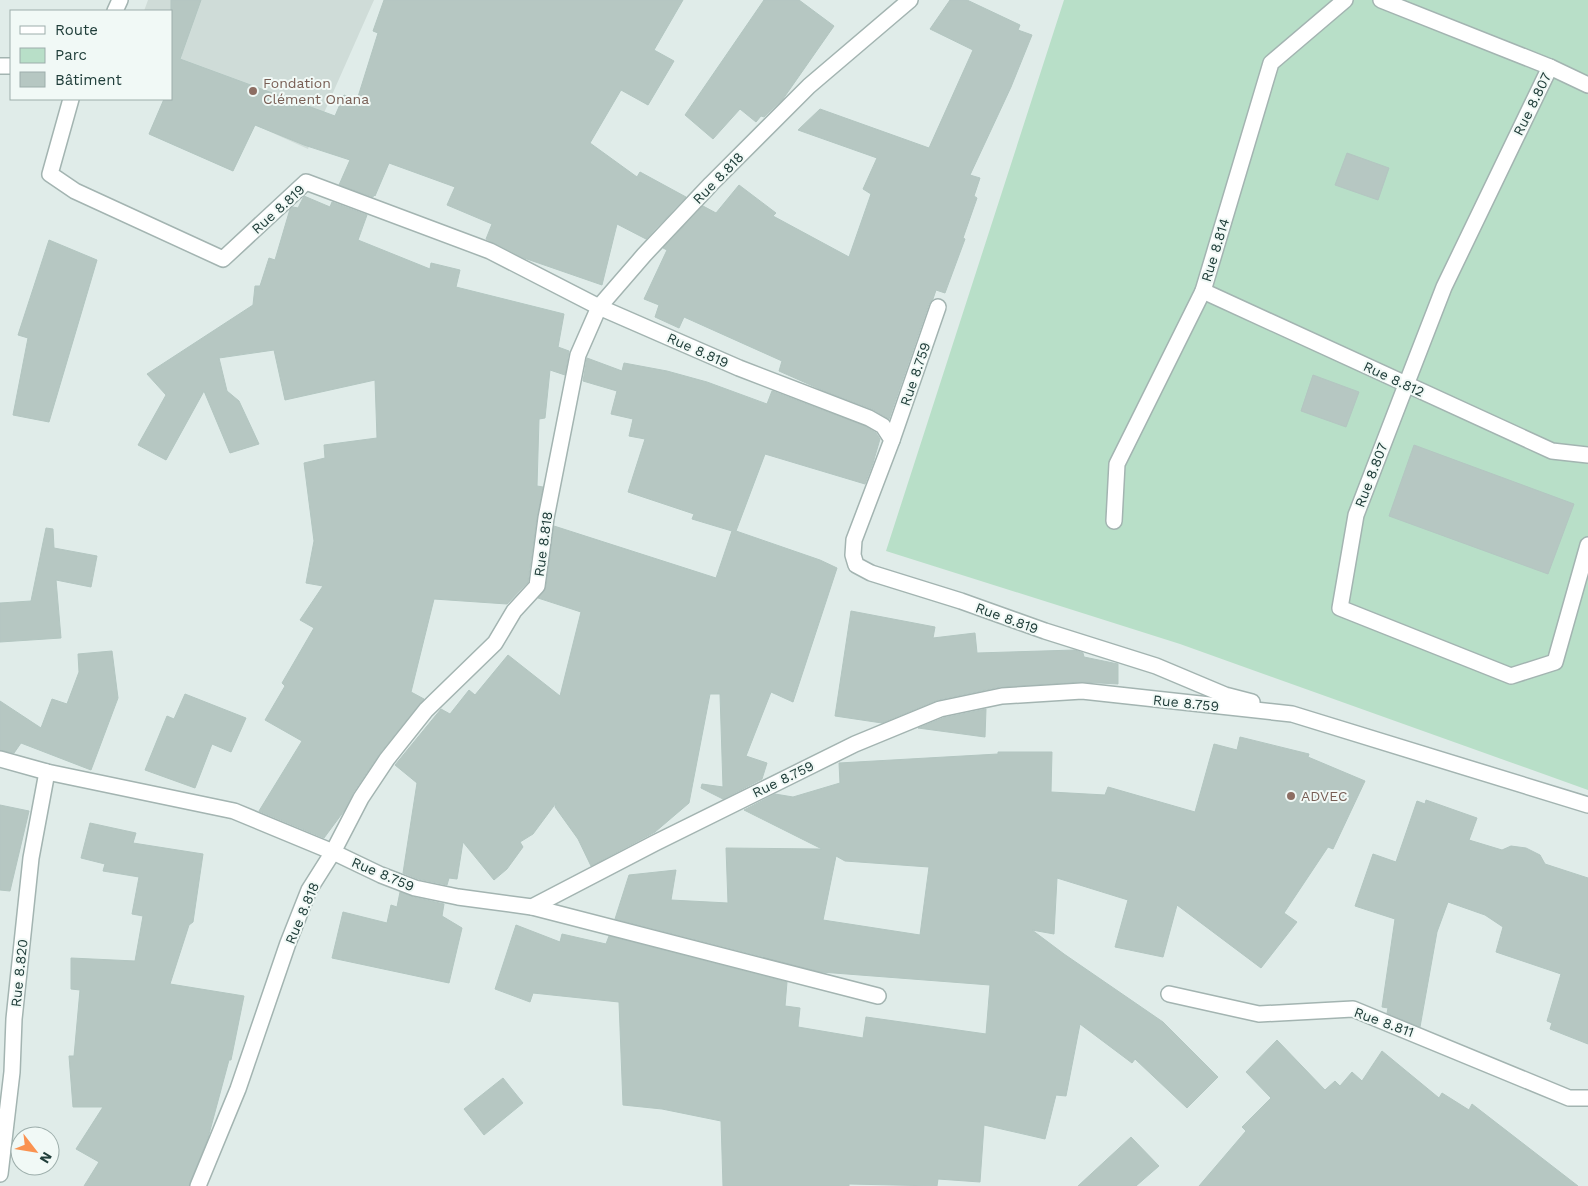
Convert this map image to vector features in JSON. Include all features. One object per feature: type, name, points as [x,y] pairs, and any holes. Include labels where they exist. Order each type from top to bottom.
[{"type":"street","name":"Rue 8.818","points":[[198,1186],[238,1089],[288,943],[309,890],[334,852],[361,798],[387,759],[426,710],[495,643],[514,611],[538,586],[548,509],[578,355],[600,307],[644,255],[711,184],[809,86],[910,0]]},
{"type":"street","name":"Rue 8.814","points":[[1114,521],[1117,464],[1202,291],[1271,63],[1345,0]]},
{"type":"street","points":[[1380,0],[1550,67]]},
{"type":"street","name":"Rue 8.807","points":[[1588,85],[1550,67],[1444,287],[1356,515],[1340,608],[1512,676],[1555,662],[1588,545]]},
{"type":"street","name":"Rue 8.819","points":[[71,100],[50,174],[76,191],[223,259],[306,182],[490,251],[600,307],[739,368],[869,418],[883,426],[892,440],[854,540],[853,555],[856,564],[871,573],[1156,666],[1225,695],[1292,714]]},
{"type":"street","name":"Rue 8.812","points":[[1202,291],[1552,451],[1588,454]]},
{"type":"street","name":"Rue 8.759","points":[[892,440],[938,307]]},
{"type":"street","name":"Rue 8.759","points":[[0,759],[47,772],[234,811],[415,888],[458,897],[532,907],[855,744],[940,709],[1002,696],[1082,691],[1292,714],[1588,805]]},
{"type":"street","name":"Rue 8.820","points":[[0,1174],[12,1072],[14,1019],[31,858],[47,772]]},
{"type":"street","points":[[532,907],[878,996]]},
{"type":"street","name":"Rue 8.811","points":[[1169,994],[1258,1014],[1353,1009],[1569,1098],[1588,1098]]},
{"type":"shaded area","name":"Fondation Clément Onana","points":[[148,0],[374,0],[308,149],[255,125],[233,171],[149,134],[164,100],[172,100],[172,10],[144,10]]},
{"type":"green space","points":[[1064,0],[1588,0],[1588,790],[1180,644],[886,551]]},
{"type":"building","points":[[171,0],[201,0],[180,59],[335,116],[344,95],[357,100],[378,33],[373,31],[384,0],[683,0],[654,50],[674,61],[648,105],[621,90],[590,143],[637,177],[640,172],[686,197],[646,239],[617,224],[602,285],[524,258],[486,239],[492,224],[447,205],[455,187],[389,163],[373,197],[339,185],[350,160],[304,145],[255,125],[233,171],[149,134],[164,100],[172,100]]},
{"type":"building","points":[[764,0],[799,0],[834,26],[783,99],[764,117],[761,116],[756,122],[740,109],[713,139],[685,115]]},
{"type":"building","points":[[950,0],[967,0],[1020,25],[1018,30],[1032,35],[1011,87],[970,175],[980,178],[974,196],[977,198],[963,238],[965,239],[945,293],[936,290],[929,304],[889,419],[872,409],[779,371],[782,361],[684,317],[679,328],[655,317],[659,305],[644,299],[667,250],[663,248],[703,206],[716,213],[739,185],[776,213],[773,216],[849,257],[871,194],[863,189],[877,158],[798,130],[820,109],[929,148],[973,50],[930,29]]},
{"type":"building","points":[[1347,153],[1389,168],[1378,200],[1335,185]]},
{"type":"building","points":[[304,196],[330,207],[332,202],[367,215],[358,240],[430,269],[431,263],[460,270],[456,287],[564,314],[558,347],[569,351],[565,375],[550,370],[545,418],[539,419],[537,486],[543,487],[528,582],[507,604],[434,599],[411,692],[424,699],[380,753],[353,793],[344,811],[324,838],[259,811],[302,741],[265,720],[285,686],[282,683],[314,628],[300,620],[323,586],[306,583],[314,541],[304,463],[325,458],[324,445],[377,438],[375,380],[285,400],[274,350],[219,358],[227,391],[239,401],[259,444],[230,453],[204,391],[166,460],[138,445],[166,395],[147,374],[253,305],[255,286],[260,286],[269,258],[275,260],[290,209],[293,207],[298,208]]},
{"type":"building","points":[[49,240],[97,260],[49,422],[13,415],[28,338],[18,335]]},
{"type":"building","points":[[587,358],[622,371],[624,363],[667,371],[707,382],[767,404],[772,391],[775,392],[865,426],[876,433],[880,439],[873,463],[865,484],[765,454],[736,531],[820,560],[837,568],[793,702],[771,692],[746,756],[767,763],[762,779],[723,799],[701,788],[702,784],[723,787],[720,694],[710,694],[689,803],[655,832],[591,866],[578,839],[555,807],[556,803],[533,834],[520,842],[523,847],[507,869],[494,880],[463,842],[457,879],[449,878],[447,885],[418,879],[403,873],[417,783],[395,765],[441,709],[450,714],[469,690],[475,695],[508,655],[560,696],[581,612],[538,598],[546,587],[554,526],[716,578],[732,531],[692,519],[694,514],[628,492],[645,439],[629,436],[633,419],[611,414],[617,391],[583,381]]},
{"type":"building","points":[[1313,375],[1359,392],[1346,427],[1301,411]]},
{"type":"building","points":[[1414,445],[1574,504],[1548,574],[1389,516]]},
{"type":"building","points":[[46,528],[53,529],[54,548],[97,556],[91,587],[56,580],[61,638],[0,642],[0,603],[31,601]]},
{"type":"building","points":[[851,611],[935,627],[933,638],[975,633],[977,653],[1075,650],[1083,653],[1084,657],[1118,664],[1118,684],[1081,682],[1000,687],[938,700],[882,723],[835,716]]},
{"type":"building","points":[[112,651],[118,698],[91,770],[21,743],[14,753],[0,750],[0,701],[41,728],[52,699],[67,704],[79,672],[78,654]]},
{"type":"building","points":[[185,694],[246,718],[231,752],[212,744],[195,788],[145,770],[167,716],[174,719]]},
{"type":"building","points":[[986,709],[985,737],[918,728],[943,718]]},
{"type":"building","points":[[1240,737],[1309,754],[1308,757],[1365,781],[1333,849],[1328,847],[1284,913],[1297,922],[1261,968],[1177,905],[1163,957],[1115,947],[1128,900],[1057,878],[1054,934],[1032,930],[1163,1022],[1218,1077],[1187,1108],[1135,1059],[1132,1063],[1080,1024],[1066,1096],[1056,1095],[1045,1139],[984,1125],[980,1182],[938,1179],[937,1186],[849,1184],[849,1186],[723,1186],[721,1121],[662,1109],[623,1105],[619,1002],[533,993],[530,1002],[495,989],[516,925],[560,942],[562,934],[606,944],[609,936],[787,982],[785,1006],[800,1008],[798,1027],[863,1038],[866,1017],[986,1034],[990,985],[821,972],[615,919],[629,875],[676,870],[671,900],[728,903],[726,848],[822,849],[744,810],[775,794],[793,797],[840,783],[839,763],[998,754],[998,752],[1052,752],[1051,792],[1105,795],[1108,787],[1195,812],[1214,744],[1237,750]],"holes":[[[836,856],[845,861],[929,867],[920,935],[823,920]]]},
{"type":"building","points":[[1426,800],[1477,818],[1469,840],[1502,850],[1511,846],[1526,848],[1540,855],[1545,864],[1588,878],[1588,1044],[1550,1029],[1552,1023],[1547,1021],[1561,974],[1496,952],[1503,927],[1485,915],[1448,902],[1437,932],[1420,1027],[1387,1013],[1388,1008],[1382,1007],[1395,919],[1355,906],[1373,854],[1396,862],[1417,801],[1425,804]]},
{"type":"building","points":[[0,805],[29,811],[10,891],[0,890]]},
{"type":"building","points":[[90,823],[136,833],[133,843],[203,854],[193,922],[189,925],[170,984],[244,996],[231,1060],[229,1060],[208,1138],[189,1186],[84,1186],[99,1162],[76,1149],[103,1107],[73,1107],[69,1056],[74,1056],[80,990],[71,989],[71,958],[135,961],[143,916],[132,914],[139,877],[103,871],[105,864],[81,858]]},
{"type":"building","points":[[400,892],[444,904],[442,916],[462,928],[449,983],[332,958],[343,912],[387,923],[391,905],[397,907]]},
{"type":"building","points":[[1277,1040],[1325,1090],[1335,1081],[1340,1086],[1352,1072],[1362,1081],[1382,1051],[1439,1098],[1442,1093],[1469,1110],[1472,1104],[1578,1186],[1199,1186],[1246,1131],[1242,1127],[1271,1098],[1246,1072]]},
{"type":"building","points":[[503,1078],[523,1103],[484,1135],[464,1109]]},
{"type":"building","points":[[1131,1137],[1159,1166],[1136,1186],[1078,1186]]},
{"type":"place","name":"Fondation Clément Onana","points":[[253,91]]},
{"type":"place","name":"ADVEC","points":[[1291,796]]}]
